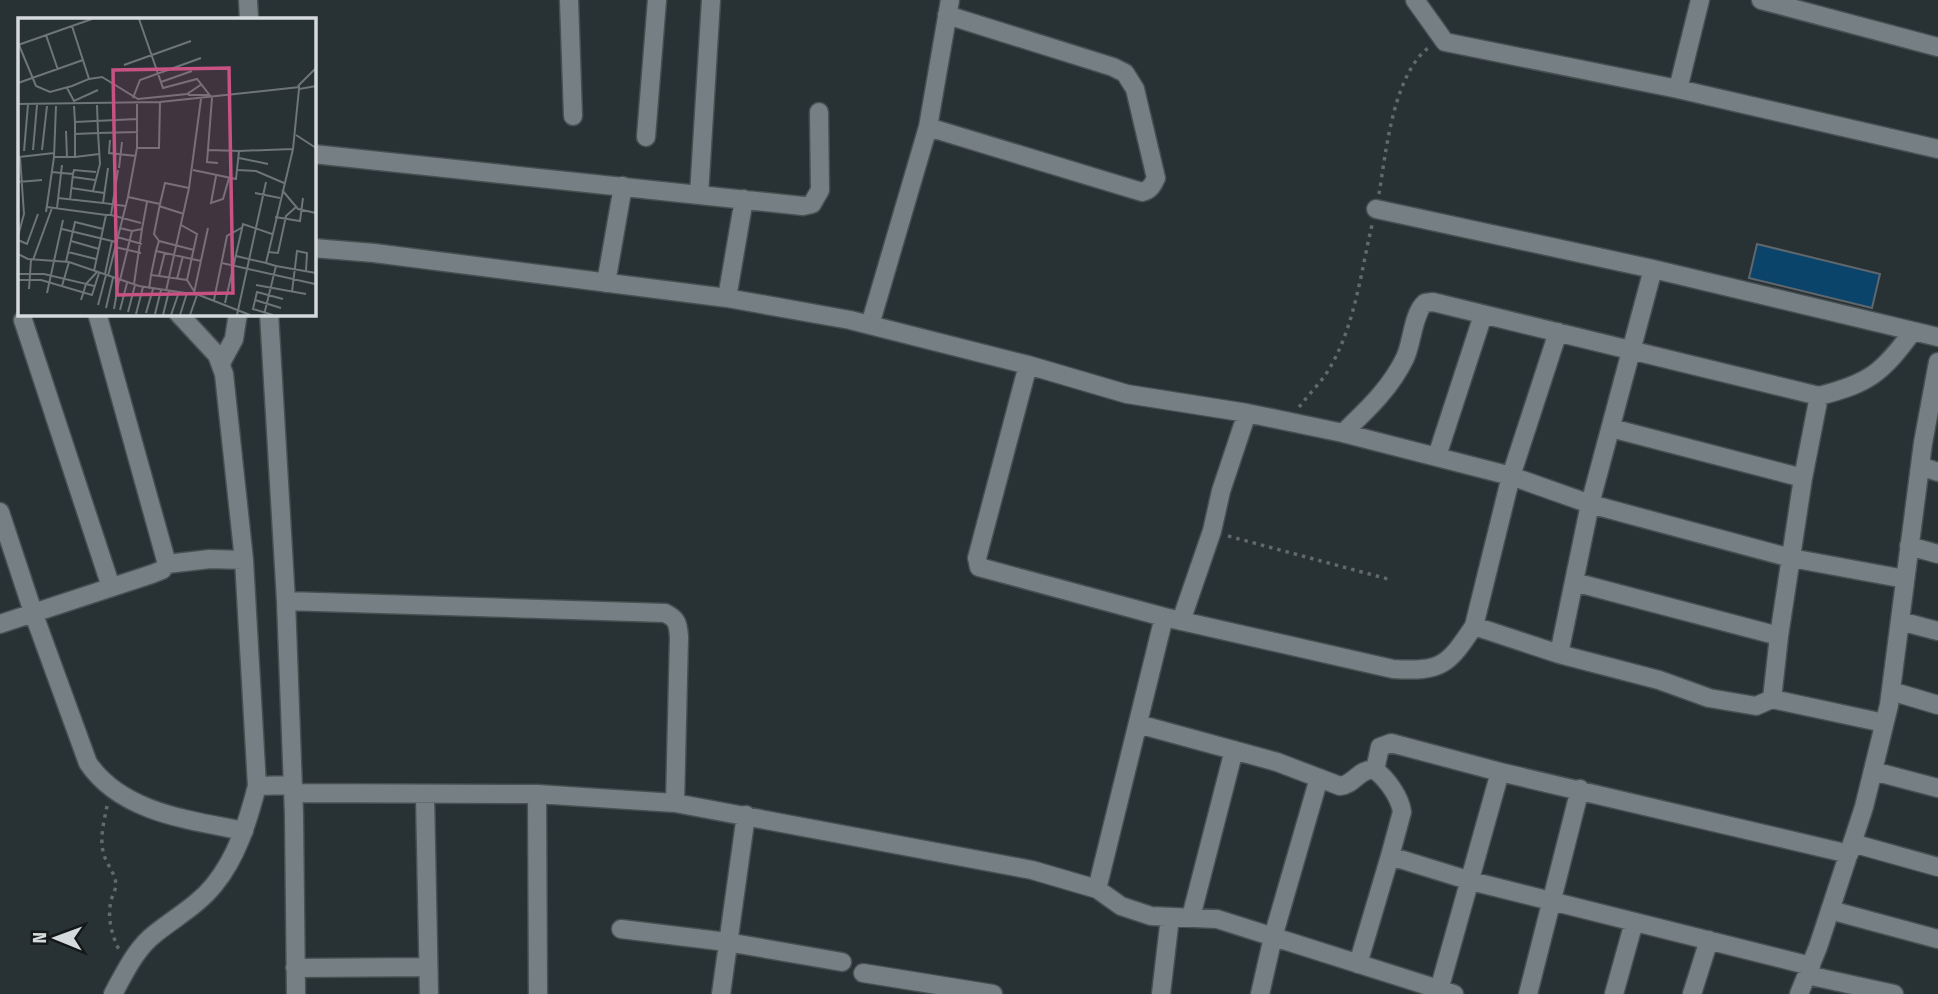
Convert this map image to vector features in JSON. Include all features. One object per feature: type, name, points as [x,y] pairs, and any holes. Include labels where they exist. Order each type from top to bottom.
[{"type":"street","points":[[248,0],[249,18]]},
{"type":"street","points":[[569,0],[573,116]]},
{"type":"street","points":[[646,137],[657,0]]},
{"type":"street","points":[[699,195],[711,0]]},
{"type":"street","points":[[1416,0],[1445,41],[1678,89],[1938,149]]},
{"type":"street","points":[[1678,89],[1700,0]]},
{"type":"street","points":[[1761,0],[1938,47]]},
{"type":"street","points":[[870,325],[928,127],[948,8],[1125,73],[1135,89],[1156,178],[1147,191],[1142,191],[928,127]]},
{"type":"street","points":[[315,154],[803,206],[812,204],[820,190],[819,112]]},
{"type":"street","points":[[606,283],[623,186]]},
{"type":"street","points":[[727,298],[744,199]]},
{"type":"street","points":[[1376,209],[1653,269],[1938,337]]},
{"type":"street","points":[[315,248],[374,253],[727,298],[843,318],[1028,365],[1127,394],[1247,413],[1437,456],[1511,476],[1590,504],[1791,558],[1905,579]]},
{"type":"street","points":[[1559,654],[1590,504],[1653,269]]},
{"type":"street","points":[[1343,433],[1376,402],[1395,377],[1406,356],[1421,306],[1433,302],[1819,396],[1861,383],[1879,372],[1891,361],[1913,331]]},
{"type":"street","points":[[98,315],[167,564]]},
{"type":"street","points":[[113,994],[130,962],[155,934],[181,916],[214,885],[244,831],[257,786],[244,560],[222,363],[180,315]]},
{"type":"street","points":[[222,363],[234,339],[238,315]]},
{"type":"street","points":[[269,315],[286,601],[293,789],[296,994]]},
{"type":"street","points":[[1437,456],[1483,315]]},
{"type":"street","points":[[23,320],[111,587]]},
{"type":"street","points":[[1028,365],[978,558],[979,567],[1172,619],[1393,669],[1420,671],[1440,666],[1456,653],[1474,625],[1511,476],[1558,332]]},
{"type":"street","points":[[1799,994],[1851,849],[1884,723],[1891,691],[1920,466],[1935,397],[1938,362]]},
{"type":"street","points":[[1772,699],[1803,478],[1819,396]]},
{"type":"street","points":[[1097,889],[1138,724],[1172,619],[1212,531],[1221,491],[1247,413]]},
{"type":"street","points":[[1611,428],[1803,478]]},
{"type":"street","points":[[1920,466],[1938,472]]},
{"type":"street","points":[[0,512],[88,764],[96,776],[110,788],[152,810],[176,818],[244,831]]},
{"type":"street","points":[[1909,546],[1938,554]]},
{"type":"street","points":[[0,624],[152,574],[162,570],[167,564],[210,559],[244,560]]},
{"type":"street","points":[[1574,582],[1779,636]]},
{"type":"street","points":[[286,601],[665,613],[675,618],[679,637],[675,803]]},
{"type":"street","points":[[1900,621],[1938,631]]},
{"type":"street","points":[[1474,625],[1559,654],[1659,680],[1709,698],[1756,706],[1772,699],[1884,723]]},
{"type":"street","points":[[1891,691],[1938,705]]},
{"type":"street","points":[[1138,724],[1277,762],[1343,786],[1366,770],[1375,770],[1385,779],[1401,805],[1402,812],[1358,964]]},
{"type":"street","points":[[1375,770],[1380,747],[1391,743],[1500,772],[1938,867]]},
{"type":"street","points":[[1191,918],[1234,751]]},
{"type":"street","points":[[1873,771],[1938,788]]},
{"type":"street","points":[[257,786],[425,795],[537,794],[675,803],[746,815],[1032,870],[1097,889],[1121,906],[1151,916],[1217,919],[1446,992],[1471,881],[1500,772]]},
{"type":"street","points":[[1260,994],[1273,937],[1319,778]]},
{"type":"street","points":[[1528,994],[1580,789]]},
{"type":"street","points":[[537,794],[538,994]]},
{"type":"street","points":[[425,795],[429,994]]},
{"type":"street","points":[[721,994],[746,815]]},
{"type":"street","points":[[1390,856],[1471,881],[1709,940],[1894,994]]},
{"type":"street","points":[[1830,910],[1938,939]]},
{"type":"street","points":[[1161,994],[1170,917]]},
{"type":"street","points":[[1614,994],[1634,922]]},
{"type":"street","points":[[621,929],[727,942],[842,962]]},
{"type":"street","points":[[1692,994],[1709,940]]},
{"type":"street","points":[[295,968],[428,967]]},
{"type":"street","points":[[863,973],[993,994]]},
{"type":"path","points":[[1287,422],[1324,376],[1340,347],[1350,320],[1376,209],[1391,123],[1404,85],[1413,65],[1424,51],[1433,44],[1445,41]]},
{"type":"path","points":[[1212,531],[1388,579]]},
{"type":"path","points":[[110,788],[102,833],[104,857],[116,886],[111,901],[110,924],[119,950],[130,962]]},
{"type":"building","points":[[1757,244],[1880,274],[1872,308],[1749,278]]}]
